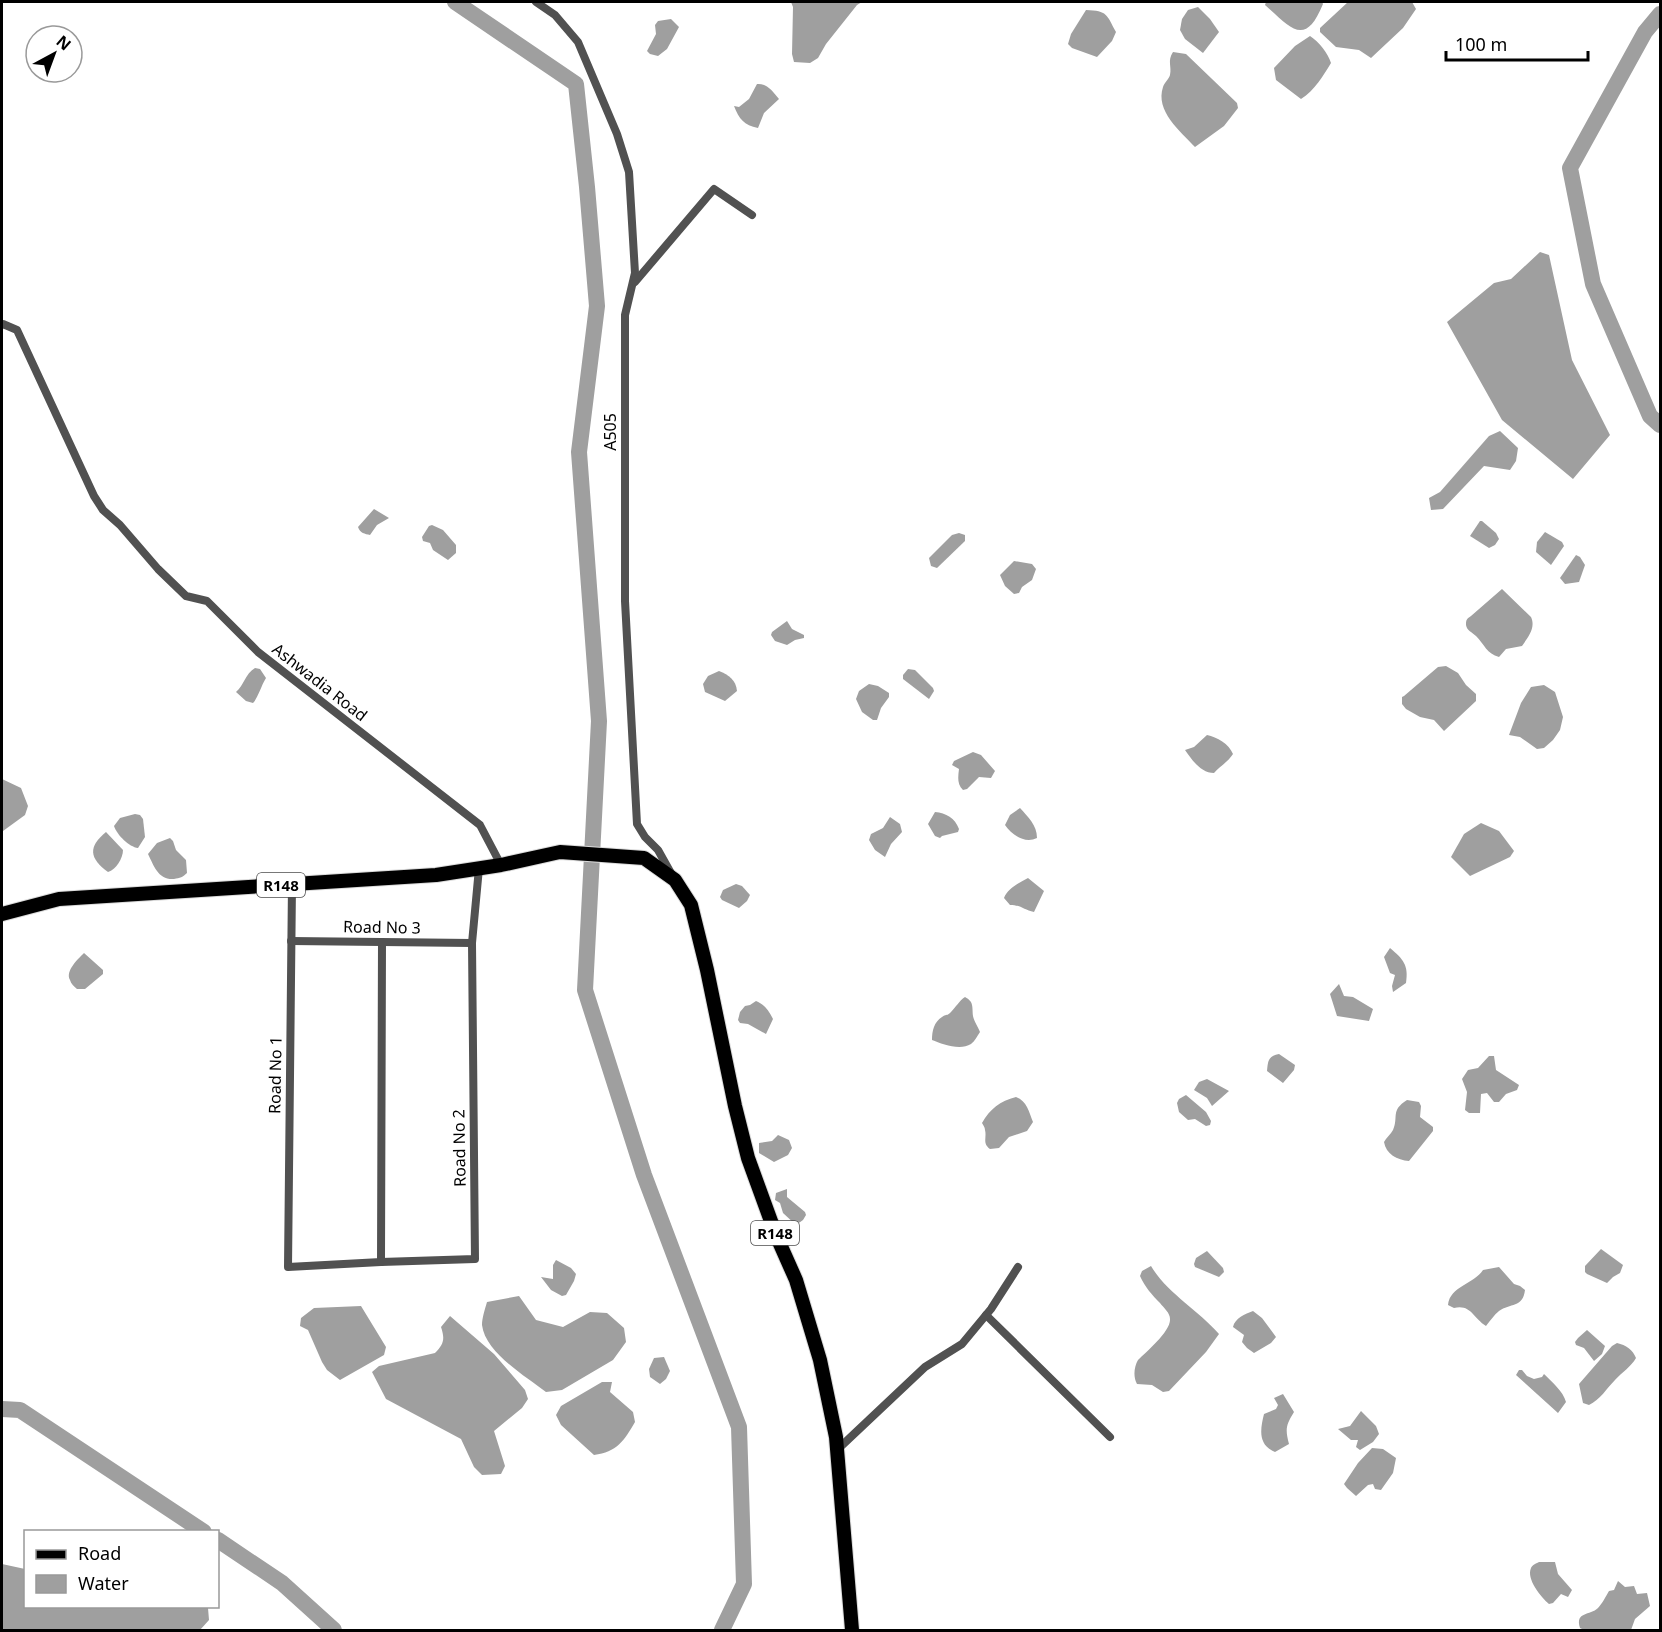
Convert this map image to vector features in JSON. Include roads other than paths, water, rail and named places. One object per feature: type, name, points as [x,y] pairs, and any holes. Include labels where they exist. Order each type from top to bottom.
[{"type":"main road","name":"R148","points":[[2,914],[59,899],[436,875],[501,865],[560,852],[644,858],[675,880],[691,905],[748,1158],[770,1219],[796,1280],[820,1360],[836,1437],[852,1630]]},
{"type":"street","name":"A505","points":[[536,2],[555,15],[578,42],[618,134],[629,172],[636,273],[625,315],[626,600],[637,824],[645,837],[658,850],[675,880]]},
{"type":"street","points":[[633,285],[714,189],[752,215]]},
{"type":"street","name":"Ashwadia Road","points":[[2,325],[17,330],[94,496],[103,510],[120,525],[158,569],[186,596],[207,601],[258,652],[480,825],[501,865]]},
{"type":"street","points":[[472,943],[479,868]]},
{"type":"street","name":"Road No 1","points":[[292,884],[288,1267],[381,1262]]},
{"type":"street","name":"Road No 3","points":[[291,941],[472,943]]},
{"type":"street","points":[[381,1262],[382,942]]},
{"type":"street","name":"Road No 2","points":[[381,1262],[474,1259],[472,943]]},
{"type":"street","points":[[837,1450],[925,1367],[962,1344],[986,1315],[1017,1267]]},
{"type":"street","points":[[986,1315],[1110,1437]]},
{"type":"water","points":[[791,2],[862,2],[857,5],[826,44],[818,58],[810,63],[794,62]]},
{"type":"water","points":[[1266,2],[1322,2],[1323,4],[1310,26],[1304,30],[1297,30],[1265,5]]},
{"type":"water","points":[[1348,2],[1412,2],[1416,9],[1403,28],[1371,58],[1359,50],[1336,47],[1320,32],[1320,28]]},
{"type":"water","points":[[1198,7],[1219,32],[1203,53],[1185,39],[1180,30],[1182,19],[1188,10]]},
{"type":"water","points":[[1086,10],[1099,11],[1106,15],[1116,32],[1112,41],[1097,57],[1072,48],[1068,44],[1071,34]]},
{"type":"water","points":[[671,19],[679,27],[667,49],[658,56],[650,54],[647,51],[656,34],[655,25],[658,21]]},
{"type":"water","points":[[1310,36],[1323,48],[1331,63],[1315,87],[1301,99],[1276,80],[1274,68],[1295,46]]},
{"type":"water","points":[[1173,52],[1186,54],[1237,103],[1238,108],[1224,126],[1195,147],[1170,120],[1161,96],[1170,75],[1170,58]]},
{"type":"water","points":[[757,84],[767,86],[779,99],[764,113],[758,128],[743,121],[734,106],[739,107],[749,99]]},
{"type":"water","points":[[1540,252],[1549,255],[1572,360],[1610,435],[1573,479],[1502,420],[1447,322],[1494,283],[1511,279]]},
{"type":"water","points":[[1500,431],[1518,448],[1516,461],[1510,470],[1484,466],[1443,509],[1431,510],[1429,498],[1440,492],[1489,436]]},
{"type":"water","points":[[374,509],[389,518],[377,525],[370,535],[365,534],[358,527]]},
{"type":"water","points":[[1480,521],[1496,533],[1499,539],[1489,548],[1470,536]]},
{"type":"water","points":[[432,525],[443,530],[456,545],[456,553],[448,560],[433,550],[430,543],[423,541],[422,537]]},
{"type":"water","points":[[1545,532],[1562,542],[1564,546],[1551,565],[1536,552],[1537,542]]},
{"type":"water","points":[[959,533],[965,535],[965,541],[937,568],[931,566],[929,558],[952,535]]},
{"type":"water","points":[[1576,555],[1585,565],[1579,582],[1565,584],[1560,578]]},
{"type":"water","points":[[1014,561],[1032,564],[1036,569],[1032,580],[1022,587],[1019,593],[1014,594],[1005,586],[1000,575]]},
{"type":"water","points":[[1502,589],[1531,617],[1533,625],[1522,646],[1506,649],[1499,657],[1489,651],[1467,629],[1466,623]]},
{"type":"water","points":[[787,621],[792,629],[804,635],[804,638],[787,645],[775,641],[771,635],[772,632]]},
{"type":"water","points":[[1446,666],[1458,673],[1476,694],[1476,701],[1444,731],[1434,720],[1420,717],[1406,709],[1402,704],[1402,697],[1438,667]]},
{"type":"water","points":[[255,668],[260,669],[266,678],[253,703],[246,701],[236,692]]},
{"type":"water","points":[[908,669],[915,670],[933,688],[934,691],[929,699],[903,679]]},
{"type":"water","points":[[719,671],[731,678],[737,691],[725,701],[705,692],[703,684],[708,676]]},
{"type":"water","points":[[869,684],[878,686],[889,693],[877,720],[873,720],[862,712],[856,699],[859,691]]},
{"type":"water","points":[[1544,685],[1555,692],[1563,717],[1560,730],[1553,740],[1544,748],[1537,749],[1520,737],[1509,735],[1521,703],[1531,687]]},
{"type":"water","points":[[1207,735],[1215,737],[1229,747],[1233,754],[1214,773],[1201,768],[1185,750],[1194,747]]},
{"type":"water","points":[[973,752],[981,755],[995,771],[991,778],[979,777],[963,790],[958,778],[959,769],[952,765],[954,761]]},
{"type":"water","points":[[2,779],[21,788],[28,806],[25,815],[2,834]]},
{"type":"water","points":[[1020,808],[1034,825],[1037,838],[1023,839],[1011,832],[1005,825],[1010,815]]},
{"type":"water","points":[[935,812],[953,819],[959,829],[958,832],[940,838],[935,836],[928,824]]},
{"type":"water","points":[[140,815],[143,819],[145,837],[138,848],[124,840],[114,826],[120,818]]},
{"type":"water","points":[[890,817],[900,824],[902,832],[891,844],[885,857],[875,850],[869,840],[871,834],[883,828]]},
{"type":"water","points":[[1481,823],[1499,831],[1514,851],[1510,857],[1470,876],[1451,857],[1464,834]]},
{"type":"water","points":[[106,832],[123,850],[122,857],[114,869],[108,872],[97,862],[93,852],[96,843]]},
{"type":"water","points":[[170,838],[176,850],[186,860],[187,873],[174,879],[160,875],[148,854],[157,843]]},
{"type":"water","points":[[1028,878],[1044,891],[1034,912],[1010,905],[1004,898],[1011,889]]},
{"type":"water","points":[[736,884],[742,886],[750,895],[739,908],[720,897],[723,890]]},
{"type":"water","points":[[1390,948],[1402,959],[1407,971],[1406,983],[1393,992],[1395,975],[1390,973],[1384,957]]},
{"type":"water","points":[[84,953],[103,970],[103,974],[85,989],[77,989],[70,981],[69,973]]},
{"type":"water","points":[[1339,984],[1344,996],[1353,997],[1373,1009],[1369,1021],[1337,1016],[1330,994]]},
{"type":"water","points":[[965,997],[971,1003],[980,1032],[975,1040],[962,1047],[932,1040],[937,1021]]},
{"type":"water","points":[[756,1001],[766,1008],[773,1019],[766,1034],[738,1020],[745,1006]]},
{"type":"water","points":[[1279,1054],[1295,1065],[1294,1070],[1283,1083],[1267,1071],[1269,1060]]},
{"type":"water","points":[[1489,1056],[1494,1056],[1496,1070],[1519,1085],[1517,1090],[1506,1094],[1499,1102],[1494,1102],[1487,1093],[1481,1094],[1480,1113],[1469,1113],[1465,1110],[1467,1092],[1462,1079],[1468,1070],[1478,1068]]},
{"type":"water","points":[[1207,1079],[1229,1091],[1212,1106],[1207,1098],[1194,1090],[1199,1082]]},
{"type":"water","points":[[1186,1095],[1206,1112],[1211,1121],[1210,1125],[1206,1126],[1195,1119],[1188,1120],[1179,1112],[1177,1103]]},
{"type":"water","points":[[1016,1097],[1025,1104],[1033,1122],[1027,1131],[1009,1137],[999,1148],[990,1149],[985,1142],[985,1129],[982,1123],[996,1106]]},
{"type":"water","points":[[1407,1100],[1419,1102],[1420,1117],[1433,1127],[1433,1131],[1409,1161],[1393,1156],[1387,1150],[1384,1142],[1395,1125],[1398,1107]]},
{"type":"water","points":[[778,1135],[789,1140],[792,1148],[788,1155],[774,1162],[759,1153],[759,1143],[772,1141]]},
{"type":"water","points":[[787,1189],[787,1197],[806,1215],[796,1225],[783,1213],[780,1203],[775,1200],[776,1193]]},
{"type":"water","points":[[1601,1249],[1623,1265],[1620,1273],[1607,1283],[1585,1272],[1585,1266]]},
{"type":"water","points":[[1207,1251],[1223,1268],[1224,1272],[1219,1277],[1195,1267],[1196,1258]]},
{"type":"water","points":[[556,1260],[571,1268],[576,1274],[566,1295],[562,1296],[551,1290],[541,1277],[553,1279],[553,1265]]},
{"type":"water","points":[[1151,1266],[1165,1285],[1219,1334],[1206,1352],[1169,1391],[1163,1392],[1152,1385],[1137,1384],[1135,1375],[1138,1360],[1167,1329],[1170,1319],[1140,1276],[1142,1271]]},
{"type":"water","points":[[1499,1267],[1514,1284],[1525,1290],[1522,1300],[1499,1311],[1486,1326],[1468,1310],[1448,1305],[1453,1293],[1483,1270]]},
{"type":"water","points":[[519,1296],[536,1320],[563,1327],[590,1312],[607,1313],[624,1328],[626,1342],[613,1360],[562,1390],[546,1392],[498,1354],[490,1345],[482,1325],[487,1302]]},
{"type":"water","points":[[361,1306],[386,1347],[384,1355],[340,1380],[327,1370],[308,1330],[300,1326],[301,1318],[314,1308]]},
{"type":"water","points":[[1253,1311],[1262,1318],[1276,1337],[1271,1343],[1254,1353],[1242,1342],[1244,1335],[1233,1327],[1238,1319]]},
{"type":"water","points":[[450,1316],[494,1354],[525,1390],[528,1399],[522,1408],[494,1431],[505,1466],[501,1474],[482,1475],[474,1467],[461,1439],[386,1399],[372,1372],[379,1366],[435,1353],[443,1341],[441,1327]]},
{"type":"water","points":[[1587,1330],[1605,1346],[1602,1354],[1594,1361],[1584,1348],[1576,1345],[1575,1342]]},
{"type":"water","points":[[1617,1343],[1629,1348],[1636,1358],[1597,1400],[1589,1405],[1583,1403],[1579,1384]]},
{"type":"water","points":[[664,1357],[670,1371],[660,1384],[650,1377],[649,1369],[654,1358]]},
{"type":"water","points":[[1519,1370],[1534,1379],[1544,1374],[1557,1387],[1566,1402],[1558,1413],[1516,1375]]},
{"type":"water","points":[[602,1382],[612,1382],[610,1392],[633,1412],[635,1422],[619,1444],[609,1451],[594,1455],[561,1425],[556,1415],[561,1406]]},
{"type":"water","points":[[1283,1394],[1294,1412],[1287,1427],[1289,1444],[1275,1452],[1269,1449],[1263,1441],[1262,1426],[1264,1414],[1276,1409],[1278,1405],[1274,1398]]},
{"type":"water","points":[[1361,1411],[1376,1426],[1379,1434],[1373,1442],[1360,1450],[1356,1447],[1358,1440],[1351,1440],[1338,1429],[1350,1426]]},
{"type":"water","points":[[1372,1448],[1383,1449],[1396,1458],[1393,1473],[1381,1490],[1375,1489],[1373,1484],[1368,1485],[1356,1496],[1344,1484],[1358,1463]]},
{"type":"water","points":[[1539,1562],[1555,1562],[1558,1574],[1572,1590],[1568,1597],[1561,1594],[1549,1604],[1542,1597],[1532,1582],[1530,1572],[1532,1566]]},
{"type":"water","points":[[2,1564],[24,1569],[24,1608],[208,1608],[209,1620],[200,1630],[2,1630]]},
{"type":"water","points":[[1618,1581],[1625,1587],[1634,1586],[1637,1594],[1647,1593],[1650,1606],[1635,1619],[1631,1630],[1584,1630],[1580,1628],[1581,1616],[1598,1608],[1609,1591],[1614,1590]]},
{"type":"waterway","points":[[455,2],[576,84],[597,306],[579,452],[599,721],[585,990],[644,1175],[739,1427],[744,1584],[722,1630]]},
{"type":"waterway","points":[[1660,14],[1645,32],[1570,168],[1593,284],[1650,416],[1660,425]]},
{"type":"waterway","points":[[2,1409],[20,1410],[201,1530]]},
{"type":"waterway","points":[[219,1541],[282,1583],[334,1630]]}]
